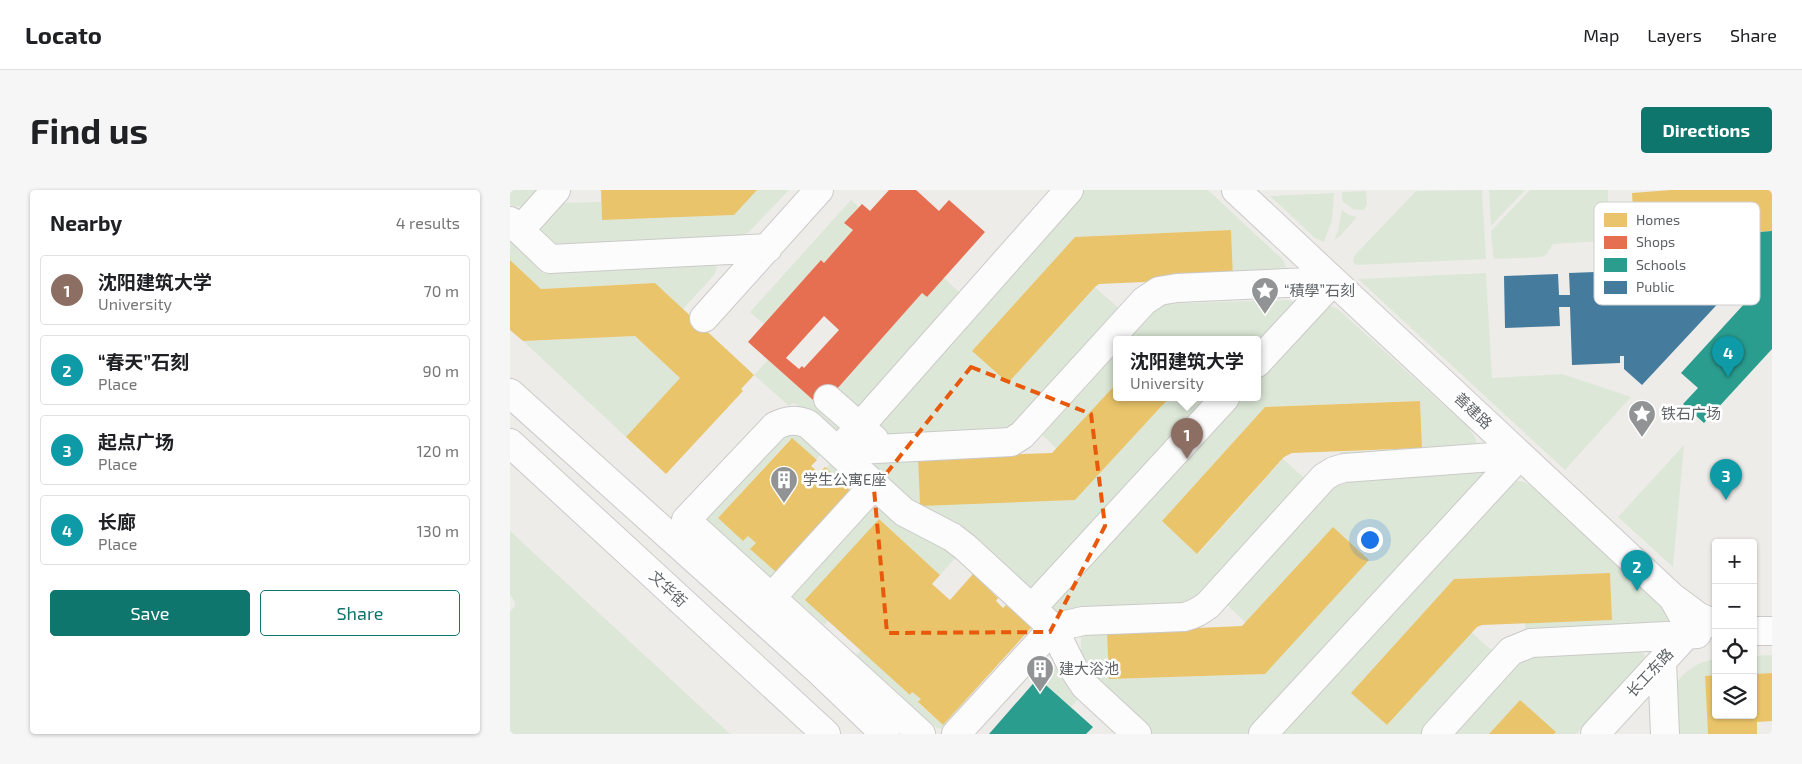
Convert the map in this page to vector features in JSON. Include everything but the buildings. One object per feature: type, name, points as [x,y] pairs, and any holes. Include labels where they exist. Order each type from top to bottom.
[{"type":"street","points":[[556,190],[515,226],[550,259],[768,248]]},
{"type":"street","points":[[704,318],[819,190]]},
{"type":"street","points":[[838,451],[1069,190]]},
{"type":"street","name":"善建路","points":[[1236,190],[1672,597],[1700,617],[1712,622]]},
{"type":"street","points":[[838,451],[1004,443],[1017,439],[1144,301],[1159,292],[1177,288],[1333,281]]},
{"type":"street","points":[[1261,359],[1333,281]]},
{"type":"street","points":[[510,393],[816,668],[885,734]]},
{"type":"street","points":[[828,399],[885,449]]},
{"type":"street","points":[[1032,608],[1222,401]]},
{"type":"street","points":[[921,734],[686,520],[775,426],[786,421],[798,420],[808,424],[904,512],[952,537],[1032,608],[1053,628],[1078,677],[1121,729]]},
{"type":"street","name":"文华街","points":[[510,443],[826,734]]},
{"type":"street","points":[[956,734],[1053,628],[1083,621],[1184,617],[1193,615],[1208,605],[1324,477],[1334,471],[1344,468],[1520,455]]},
{"type":"street","points":[[1263,734],[1520,455]]},
{"type":"street","name":"文华街","points":[[510,468],[801,734]]},
{"type":"street","points":[[771,598],[874,485]]},
{"type":"street","points":[[1672,597],[1687,623],[1686,635]]},
{"type":"street","points":[[1757,631],[1772,631]]},
{"type":"street","points":[[1436,734],[1512,652],[1520,646],[1530,643],[1712,633]]},
{"type":"street","name":"长工东路","points":[[1595,734],[1686,635]]},
{"type":"street","points":[[1662,661],[1665,734]]},
{"type":"highlighted area","points":[[971,367],[1091,414],[1105,526],[1050,632],[887,633],[874,489]]},
{"type":"green space","points":[[510,190],[542,190],[528,203],[515,206],[510,205]]},
{"type":"green space","points":[[757,190],[789,190],[749,232],[740,237],[553,246],[541,233],[540,227],[560,203],[601,202],[602,220],[734,215]]},
{"type":"green space","points":[[1075,190],[1208,190],[1283,260],[1287,270],[1233,277],[1231,230],[1075,237],[972,351],[1008,383],[1095,287],[1123,312],[1013,431],[880,435],[877,413]]},
{"type":"green space","points":[[1482,190],[1486,259],[1357,265],[1353,262],[1354,256],[1416,191]]},
{"type":"green space","points":[[1489,190],[1525,190],[1491,226]]},
{"type":"green space","points":[[1530,190],[1608,190],[1608,202],[1594,202],[1594,241],[1553,244],[1546,255],[1542,257],[1495,259],[1493,256],[1491,231]]},
{"type":"green space","points":[[1366,191],[1367,204],[1364,210],[1353,209],[1342,201],[1342,192]]},
{"type":"green space","points":[[1334,193],[1332,220],[1324,242],[1315,238],[1270,196]]},
{"type":"green space","points":[[851,200],[859,207],[844,223],[853,230],[824,263],[821,260],[764,324],[750,312]]},
{"type":"green space","points":[[1342,210],[1349,215],[1357,217],[1334,240],[1338,231]]},
{"type":"green space","points":[[510,237],[539,264],[713,263],[717,268],[714,275],[683,309],[655,283],[541,289],[510,260]]},
{"type":"green space","points":[[1486,273],[1492,378],[1562,374],[1631,397],[1565,470],[1358,279]]},
{"type":"green space","points":[[944,278],[963,296],[861,411],[837,389],[922,293],[927,297]]},
{"type":"green space","points":[[1288,300],[1295,302],[1261,352],[1261,336],[1124,336],[1155,304]]},
{"type":"green space","points":[[1327,305],[1338,309],[1467,426],[1475,437],[1477,446],[1340,456],[1340,452],[1422,448],[1420,401],[1265,407],[1162,521],[1198,554],[1283,459],[1311,484],[1199,606],[1053,617],[1044,605],[1231,401],[1261,401],[1261,369]]},
{"type":"green space","points":[[635,336],[680,378],[626,437],[523,341]]},
{"type":"green space","points":[[1113,348],[1113,387],[1057,449],[1038,431]]},
{"type":"green space","points":[[768,360],[845,428],[831,435],[797,405],[793,403],[789,406],[754,375]]},
{"type":"green space","points":[[1166,401],[1217,401],[1030,592],[914,514],[858,458],[918,458],[920,505],[1075,500]]},
{"type":"green space","points":[[788,429],[826,448],[816,460],[791,438],[718,518],[743,541],[748,536],[756,543],[751,549],[776,571],[850,490],[826,468],[836,457],[851,472],[856,488],[769,580],[712,535],[704,517]]},
{"type":"green space","points":[[1684,445],[1673,567],[1618,517]]},
{"type":"green space","points":[[1476,471],[1484,474],[1252,734],[1147,734],[1081,666],[1081,631],[1195,625],[1196,629],[1108,632],[1109,679],[1265,674],[1246,623],[1223,601],[1341,479]]},
{"type":"green space","points":[[1520,481],[1534,488],[1664,605],[1669,614],[1667,624],[1528,632],[1525,628],[1525,623],[1612,620],[1610,573],[1454,579],[1352,693],[1387,725],[1471,632],[1496,654],[1424,734],[1270,734],[1511,482]]},
{"type":"green space","points":[[877,503],[961,552],[940,575],[879,519],[828,621],[824,625],[790,592],[861,508]]},
{"type":"green space","points":[[510,531],[730,734],[510,734],[510,612],[515,606],[514,600],[510,595]]},
{"type":"green space","points":[[1641,648],[1645,656],[1641,664],[1576,734],[1554,734],[1555,732],[1520,700],[1489,734],[1448,734],[1518,657]]},
{"type":"green space","points":[[861,650],[910,695],[912,692],[921,699],[918,703],[943,725],[967,699],[975,705],[946,729],[937,728],[856,655]]},
{"type":"green space","points":[[1772,655],[1772,673],[1757,674],[1757,656]]},
{"type":"green space","points":[[1712,660],[1712,675],[1705,676],[1708,734],[1676,734],[1676,684],[1683,674],[1704,662]]},
{"type":"green space","points":[[1052,665],[1084,692],[1071,707],[1040,679]]},
{"type":"place","name":"“積學”石刻","points":[[1265,315]]},
{"type":"place","name":"长廊","points":[[1728,377]]},
{"type":"place","name":"铁石广场","points":[[1642,438]]},
{"type":"place","name":"沈阳建筑大学","points":[[1187,459]]},
{"type":"place","name":"起点广场","points":[[1726,500]]},
{"type":"place","name":"学生公寓E座","points":[[784,504]]},
{"type":"place","name":"“春天”石刻","points":[[1637,591]]},
{"type":"place","name":"建大浴池","points":[[1040,693]]}]
